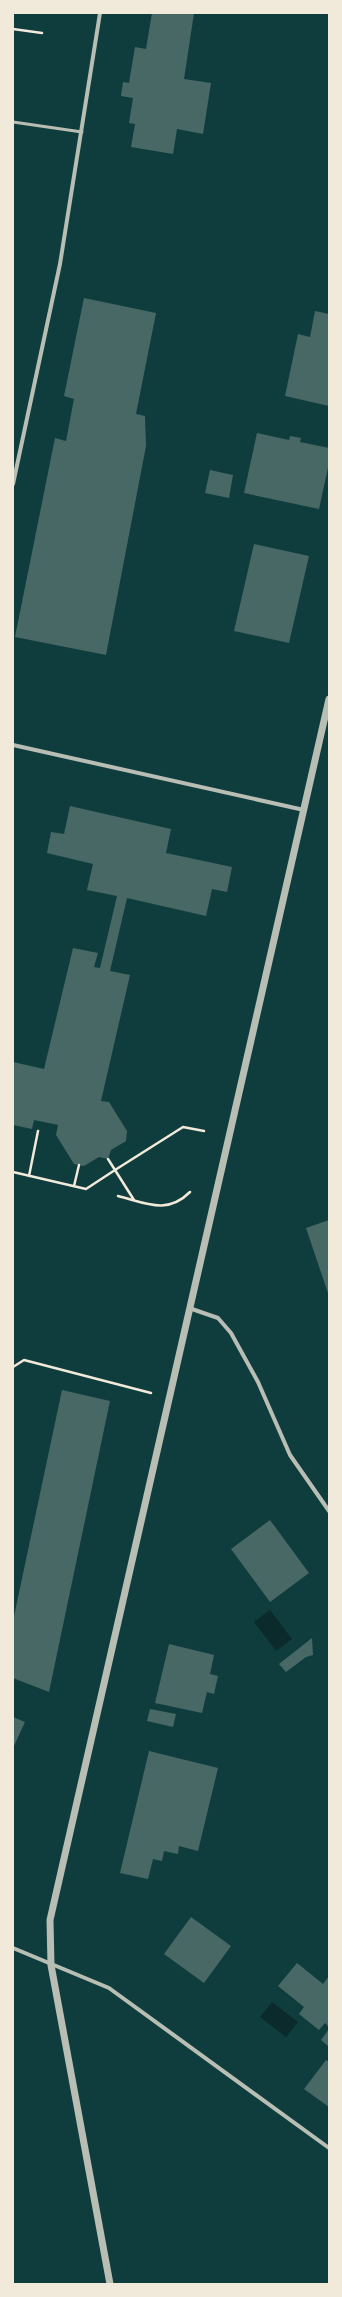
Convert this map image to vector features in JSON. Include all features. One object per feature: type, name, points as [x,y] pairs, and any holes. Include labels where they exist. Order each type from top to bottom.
[{"type":"street","points":[[13,484],[60,264],[100,13]]},
{"type":"street","points":[[110,2284],[51,1964],[50,1920],[329,699]]},
{"type":"street","points":[[13,745],[304,810]]},
{"type":"street","points":[[189,1308],[218,1318],[231,1333],[258,1382],[290,1455],[312,1490],[329,1511]]},
{"type":"street","points":[[13,1948],[109,1988],[329,2148]]},
{"type":"lane","points":[[13,122],[82,132]]},
{"type":"path","points":[[13,29],[42,33]]},
{"type":"path","points":[[13,1172],[86,1189],[183,1127],[204,1131]]},
{"type":"path","points":[[29,1176],[38,1131]]},
{"type":"path","points":[[108,1159],[134,1200]]},
{"type":"path","points":[[74,1186],[79,1165]]},
{"type":"path","points":[[118,1196],[163,1207],[175,1205],[190,1192]]},
{"type":"path","points":[[13,1367],[24,1360],[170,1398]]},
{"type":"water","points":[[270,1610],[292,1639],[276,1651],[254,1622]]},
{"type":"water","points":[[272,2002],[298,2022],[286,2037],[260,2017]]},
{"type":"building","points":[[152,13],[194,13],[184,79],[211,83],[203,134],[177,129],[173,154],[131,147],[135,124],[129,123],[133,98],[121,96],[123,82],[129,83],[135,47],[146,49]]},
{"type":"building","points":[[84,298],[156,313],[136,414],[145,416],[146,446],[106,655],[15,637],[55,438],[66,441],[74,399],[64,396]]},
{"type":"building","points":[[315,311],[329,314],[329,406],[285,396],[298,334],[310,337]]},
{"type":"building","points":[[257,433],[289,440],[290,436],[301,438],[300,442],[329,448],[329,463],[319,509],[244,493]]},
{"type":"building","points":[[210,470],[233,475],[229,498],[205,493]]},
{"type":"building","points":[[254,544],[309,556],[289,643],[234,631]]},
{"type":"building","points":[[70,806],[171,829],[166,853],[232,867],[227,892],[212,889],[206,916],[127,898],[110,971],[130,975],[101,1101],[109,1102],[127,1131],[126,1141],[111,1150],[108,1159],[99,1157],[84,1166],[74,1164],[56,1135],[58,1125],[34,1120],[32,1129],[13,1125],[13,1062],[44,1069],[73,948],[98,953],[94,967],[100,968],[117,896],[87,890],[93,864],[47,853],[51,832],[64,834]]},
{"type":"building","points":[[329,1220],[329,1296],[306,1228]]},
{"type":"building","points":[[62,1390],[110,1401],[49,1692],[13,1678],[13,1621]]},
{"type":"building","points":[[270,1520],[309,1573],[270,1602],[231,1549]]},
{"type":"building","points":[[312,1638],[313,1655],[306,1657],[286,1672],[279,1664]]},
{"type":"building","points":[[169,1644],[214,1655],[210,1674],[218,1676],[214,1694],[207,1692],[202,1713],[155,1703]]},
{"type":"building","points":[[150,1709],[176,1714],[173,1727],[147,1721]]},
{"type":"building","points":[[13,1717],[25,1722],[13,1748]]},
{"type":"building","points":[[149,1751],[218,1768],[198,1851],[179,1846],[178,1854],[164,1851],[162,1861],[153,1859],[148,1879],[120,1873]]},
{"type":"building","points":[[191,1917],[231,1946],[204,1983],[164,1954]]},
{"type":"building","points":[[297,1963],[323,1984],[329,1976],[329,2027],[325,2023],[319,2030],[299,2014],[304,2007],[278,1986]]},
{"type":"building","points":[[329,2029],[329,2047],[321,2040]]},
{"type":"building","points":[[326,2060],[329,2062],[329,2107],[304,2089]]}]
